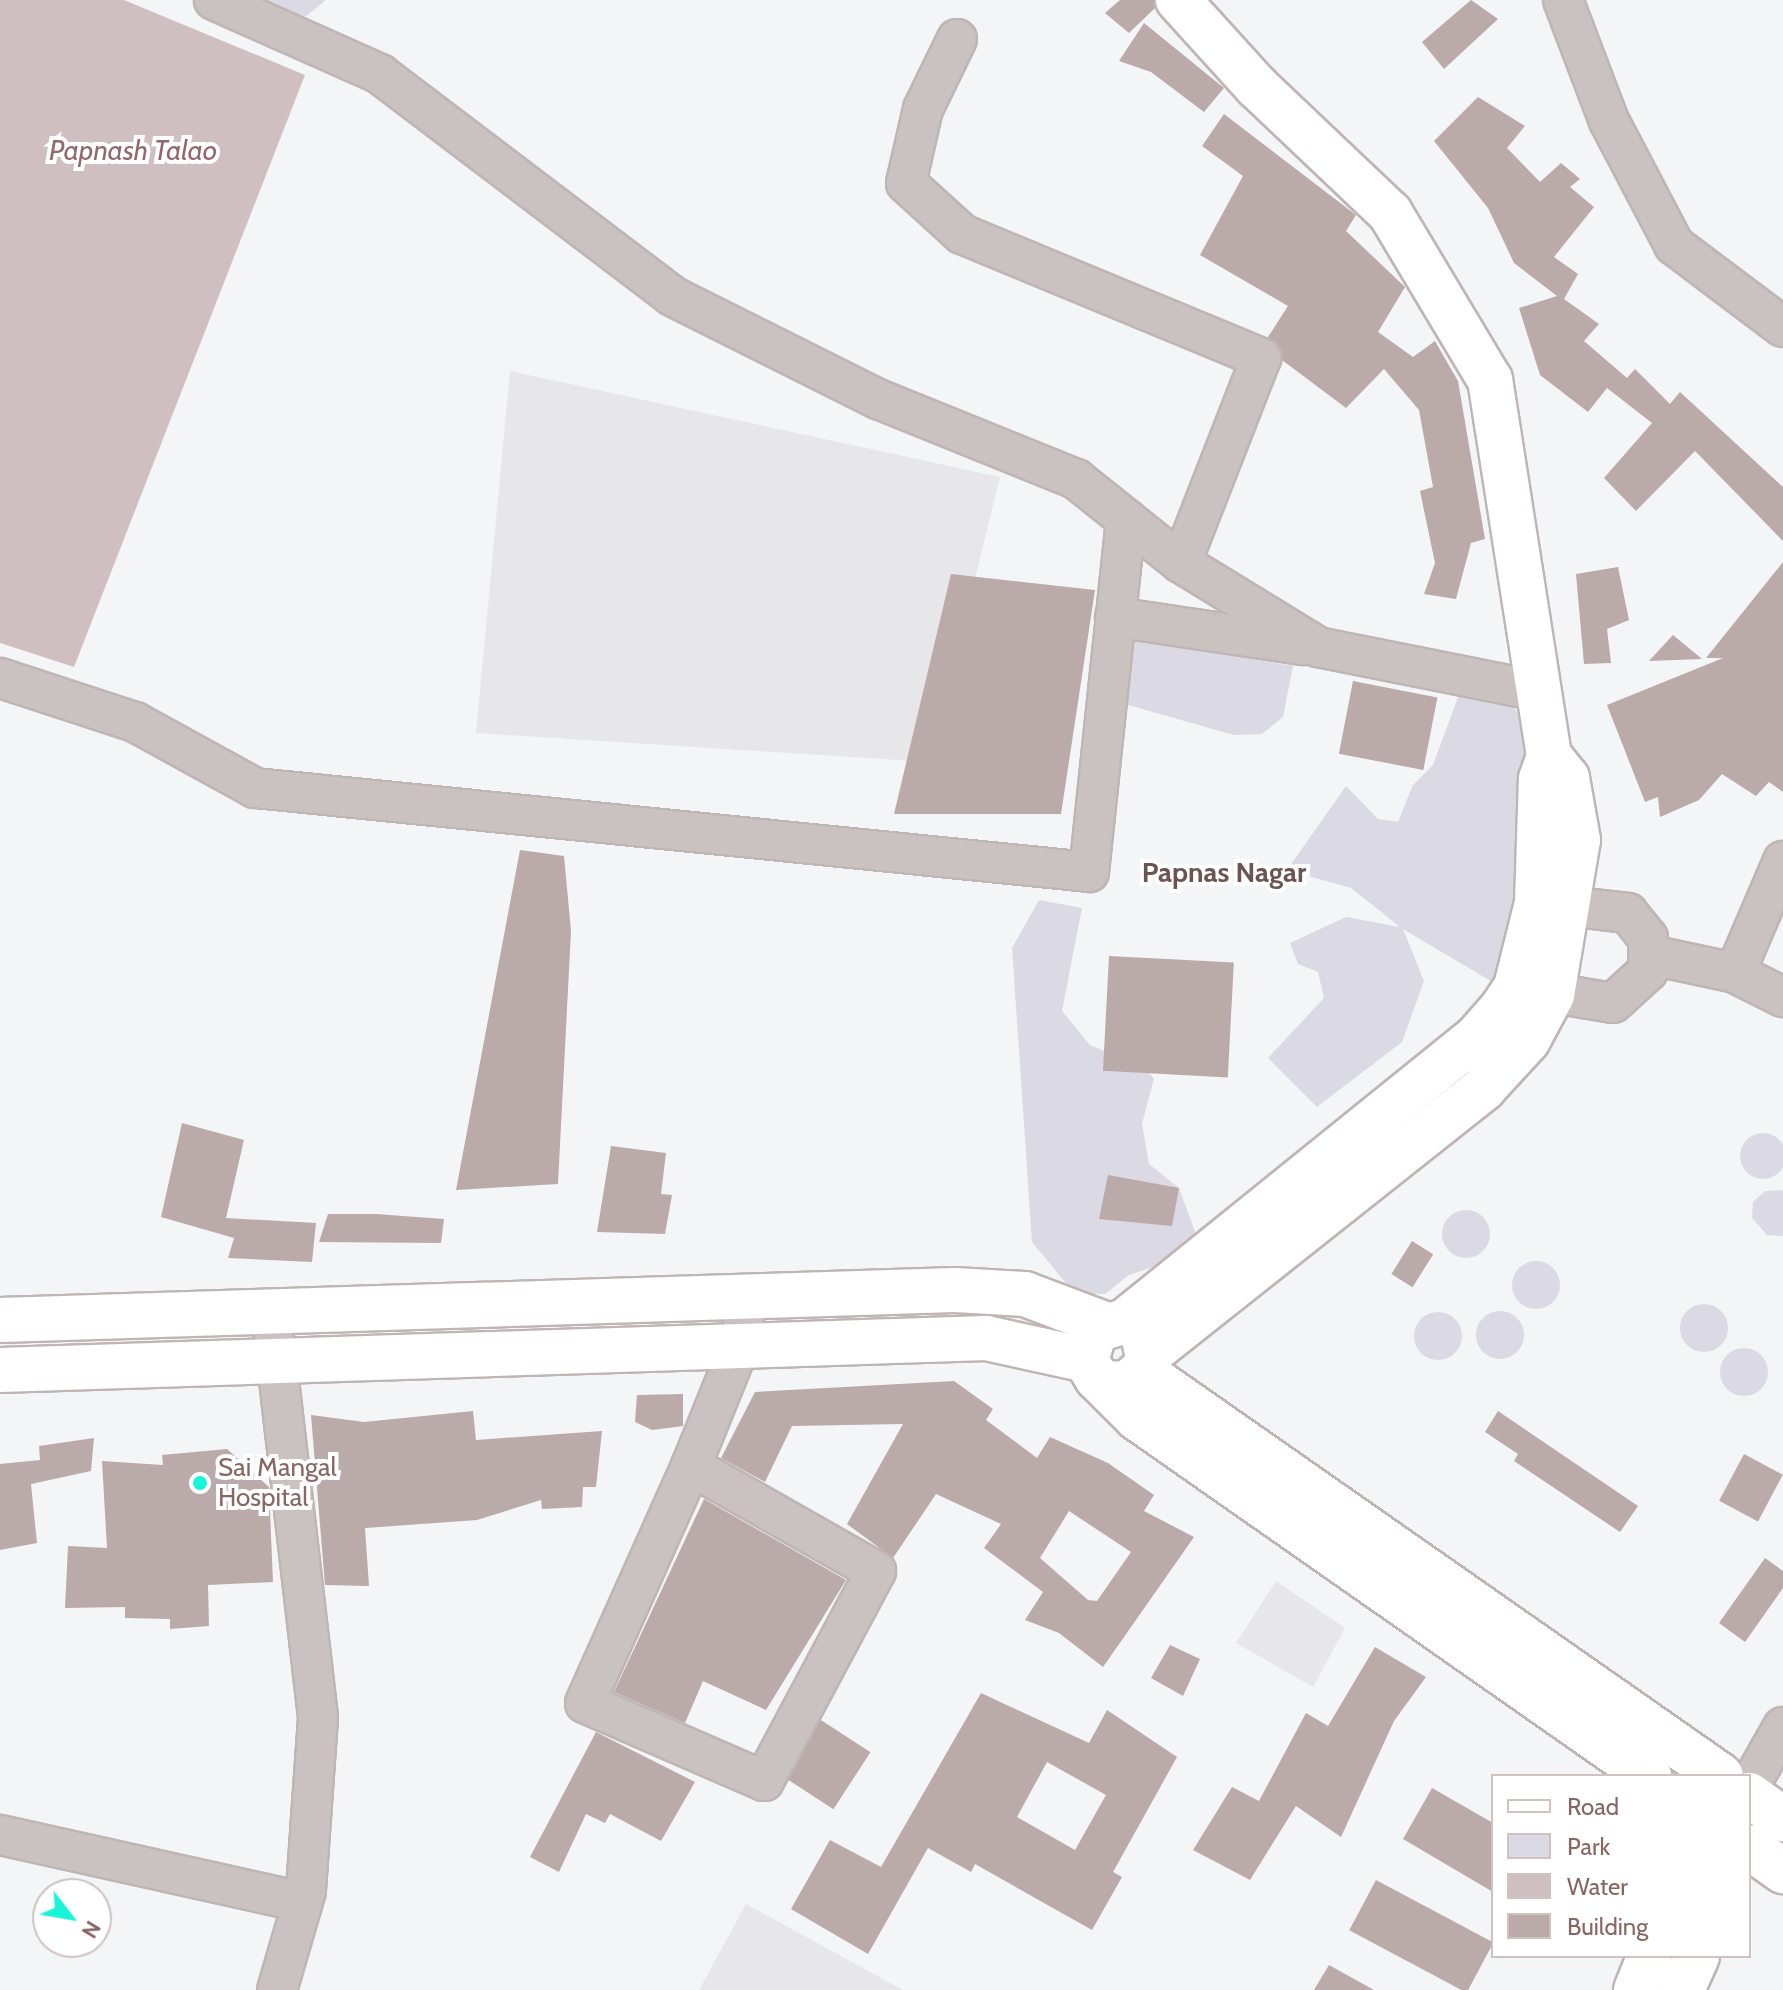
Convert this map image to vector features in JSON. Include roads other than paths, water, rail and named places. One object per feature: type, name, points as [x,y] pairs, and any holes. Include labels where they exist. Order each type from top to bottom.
[{"type":"main road","points":[[0,1370],[986,1338],[1119,1352],[1475,1039],[1534,991],[1553,904],[1578,840],[1567,778],[1549,756],[1490,380],[1390,213],[1257,87],[1178,0]]},
{"type":"main road","points":[[0,1320],[748,1298],[1025,1294],[1119,1352],[1137,1418],[1718,1774]]},
{"type":"main road","points":[[1423,1594],[1647,1774]]},
{"type":"main road","points":[[1751,1796],[1783,1819]]},
{"type":"main road","points":[[1751,1848],[1783,1871]]},
{"type":"main road","points":[[1636,1990],[1649,1958]]},
{"type":"main road","points":[[1682,1990],[1696,1958]]},
{"type":"street","points":[[214,0],[380,74],[672,296],[878,399],[1076,479],[1181,563],[1318,647]]},
{"type":"street","points":[[1563,0],[1609,121],[1674,245],[1783,327]]},
{"type":"street","points":[[957,39],[923,109],[906,183],[962,234],[1261,358],[1181,563]]},
{"type":"street","points":[[0,678],[135,722],[255,788],[1089,872],[1126,519]]},
{"type":"street","points":[[1115,617],[1318,647],[1538,691]]},
{"type":"street","points":[[1735,973],[1783,861]]},
{"type":"street","points":[[1534,991],[1613,1003],[1640,986],[1651,955],[1640,924],[1628,913],[1553,904]]},
{"type":"street","points":[[1651,955],[1735,973],[1783,997]]},
{"type":"street","points":[[691,1466],[876,1571],[764,1781],[585,1703],[691,1466],[739,1347],[748,1298]]},
{"type":"street","points":[[271,1311],[318,1718],[303,1902],[277,1990]]},
{"type":"street","points":[[1751,1783],[1783,1727]]},
{"type":"street","points":[[0,1835],[303,1902]]},
{"type":"water","name":"Papnash Talao","points":[[0,0],[124,0],[305,75],[74,667],[0,643]]},
{"type":"place","name":"Sai Mangal Hospital","points":[[200,1483]]},
{"type":"district","name":"Papnas Nagar","points":[[1224,872]]}]
